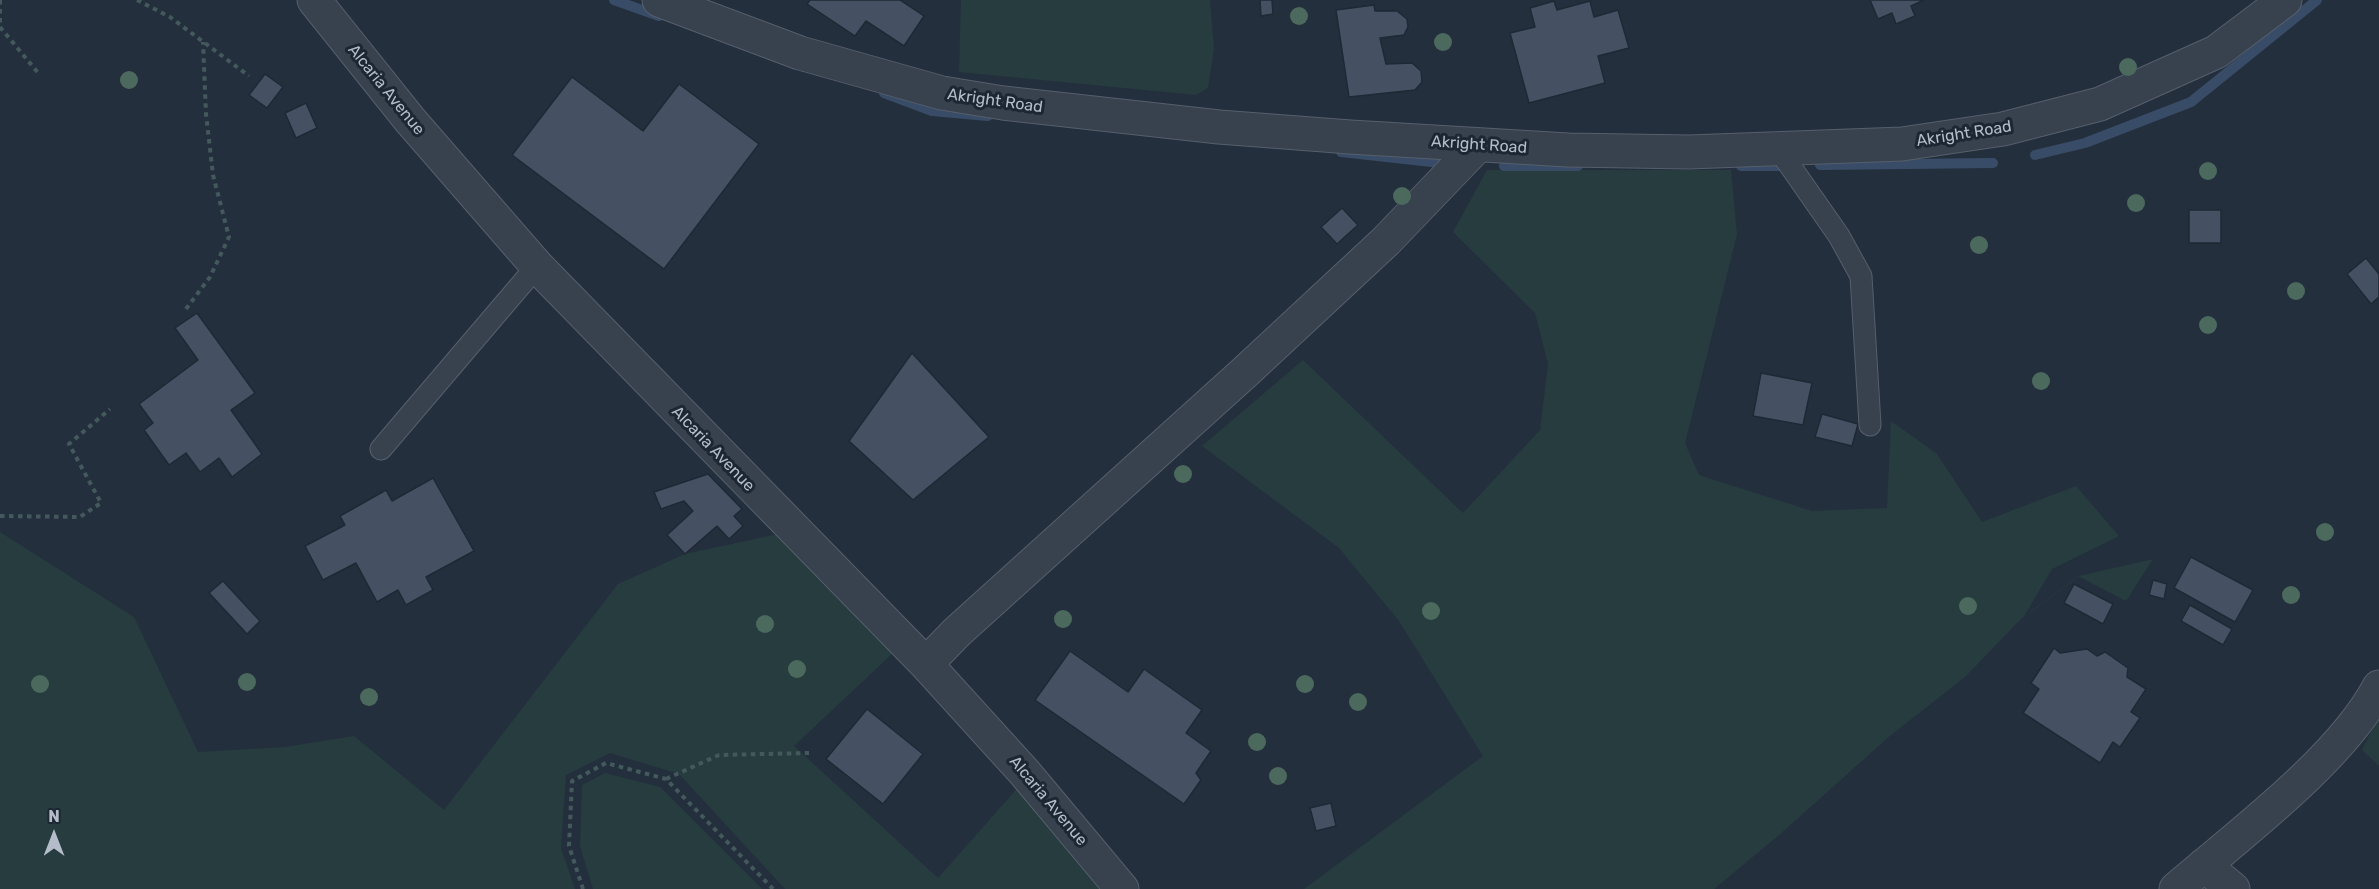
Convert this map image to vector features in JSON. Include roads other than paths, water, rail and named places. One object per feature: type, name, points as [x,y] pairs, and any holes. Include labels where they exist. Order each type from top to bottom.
[{"type":"street","name":"Alcaria Avenue","points":[[314,0],[410,120],[537,267],[926,664],[1025,773],[1122,889]]},
{"type":"street","name":"Akright Road","points":[[659,0],[800,53],[942,93],[1003,103],[1219,127],[1568,150],[1779,150],[1902,144],[2003,129],[2100,104],[2216,52],[2284,0]]},
{"type":"street","points":[[926,664],[957,632],[1244,373],[1378,248],[1433,195],[1478,145]]},
{"type":"street","points":[[2176,889],[2296,784],[2332,749],[2368,708],[2379,687]]},
{"type":"street","points":[[2204,865],[2233,889]]},
{"type":"lane","points":[[1779,150],[1839,236],[1861,276],[1870,425]]},
{"type":"lane","points":[[381,449],[537,267]]},
{"type":"waterway","points":[[614,0],[659,16]]},
{"type":"waterway","points":[[2035,155],[2085,143],[2191,102],[2317,0]]},
{"type":"waterway","points":[[884,93],[932,111],[988,116]]},
{"type":"waterway","points":[[1341,152],[1441,163]]},
{"type":"waterway","points":[[1820,165],[1993,163]]},
{"type":"waterway","points":[[1504,166],[1578,166]]},
{"type":"waterway","points":[[1741,166],[1784,166]]}]
